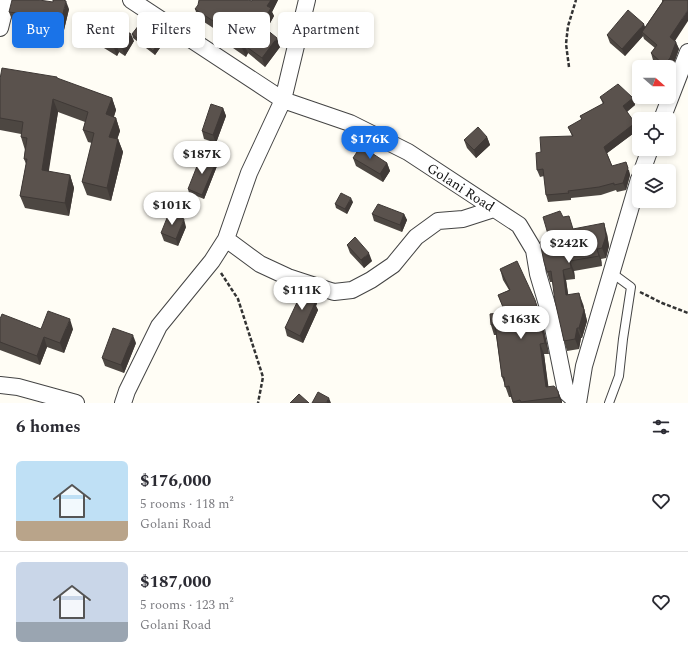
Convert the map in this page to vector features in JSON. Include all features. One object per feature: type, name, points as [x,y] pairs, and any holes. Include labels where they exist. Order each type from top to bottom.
[{"type":"street","points":[[0,28],[7,0]]},
{"type":"street","name":"Golani Road","points":[[131,0],[283,100],[350,123],[408,152],[519,225],[534,250],[538,274],[551,318],[566,392],[578,403]]},
{"type":"street","points":[[122,403],[160,326],[212,261],[226,239],[249,173],[283,100],[307,0]]},
{"type":"street","points":[[665,112],[688,52]]},
{"type":"street","points":[[578,403],[584,366],[632,203]]},
{"type":"street","points":[[226,239],[260,264],[288,277],[334,292],[352,290],[371,280],[393,265],[416,237],[438,220],[463,220],[494,209]]},
{"type":"street","points":[[0,386],[18,387],[76,403]]},
{"type":"lane","points":[[609,403],[619,376],[631,287],[612,273]]},
{"type":"path","points":[[570,67],[566,44],[568,26],[576,0]]},
{"type":"path","points":[[212,261],[238,299],[248,329],[263,377],[258,403]]},
{"type":"path","points":[[631,287],[662,303],[688,313]]},
{"type":"building","points":[[12,0],[39,0],[53,2],[53,0],[66,1],[63,12],[9,12]]},
{"type":"building","points":[[199,0],[271,0],[267,6],[271,8],[269,12],[213,12],[213,21],[205,16],[205,12],[200,12],[195,9]]},
{"type":"building","points":[[664,0],[688,0],[688,10],[670,37],[676,42],[668,60],[659,60],[651,53],[657,45],[642,32]]},
{"type":"building","points":[[628,10],[644,24],[622,49],[607,35]]},
{"type":"building","points":[[137,28],[137,38],[132,34]]},
{"type":"building","points":[[270,32],[277,38],[270,47]]},
{"type":"building","points":[[248,48],[270,48],[262,58]]},
{"type":"building","points":[[2,68],[57,77],[112,98],[106,114],[116,118],[109,137],[118,139],[107,188],[82,182],[94,133],[83,130],[88,112],[53,99],[42,170],[70,175],[65,203],[20,196],[27,159],[24,159],[27,138],[21,137],[23,122],[0,118],[0,79]]},
{"type":"building","points":[[618,84],[632,97],[632,99],[623,106],[632,119],[632,125],[604,147],[612,166],[626,162],[628,168],[623,183],[614,185],[614,183],[599,187],[568,191],[569,193],[546,195],[543,169],[537,170],[536,153],[541,152],[540,137],[573,136],[568,127],[582,119],[580,116],[604,103],[600,97]]},
{"type":"building","points":[[211,104],[223,108],[213,135],[202,131]]},
{"type":"building","points":[[478,127],[487,137],[474,150],[464,140]]},
{"type":"building","points":[[361,146],[387,163],[380,174],[353,158]]},
{"type":"building","points":[[201,156],[216,162],[202,195],[188,189]]},
{"type":"building","points":[[341,193],[351,198],[345,209],[335,204]]},
{"type":"building","points":[[378,204],[404,214],[400,225],[372,214]]},
{"type":"building","points":[[560,211],[563,217],[569,216],[573,229],[604,223],[606,236],[602,248],[597,249],[599,256],[570,261],[571,268],[563,270],[566,295],[579,293],[584,310],[579,328],[577,328],[575,339],[564,341],[555,301],[551,271],[547,272],[540,242],[550,241],[543,217]]},
{"type":"building","points":[[169,213],[184,219],[176,239],[161,233]]},
{"type":"building","points":[[355,237],[369,253],[361,260],[347,245]]},
{"type":"building","points":[[517,261],[538,310],[545,343],[540,344],[546,387],[554,386],[558,391],[559,397],[521,402],[520,400],[513,402],[509,386],[505,387],[504,377],[502,377],[495,324],[491,325],[490,314],[505,312],[498,295],[510,290],[500,269]]},
{"type":"building","points":[[304,286],[317,291],[313,302],[315,303],[300,336],[285,328],[301,296]]},
{"type":"building","points":[[48,311],[70,319],[60,343],[44,337],[37,356],[0,342],[0,319],[2,314],[41,329]]},
{"type":"building","points":[[113,328],[133,335],[121,365],[102,358]]},
{"type":"building","points":[[318,392],[329,398],[326,403],[312,403]]},
{"type":"building","points":[[299,394],[309,403],[290,403]]}]
